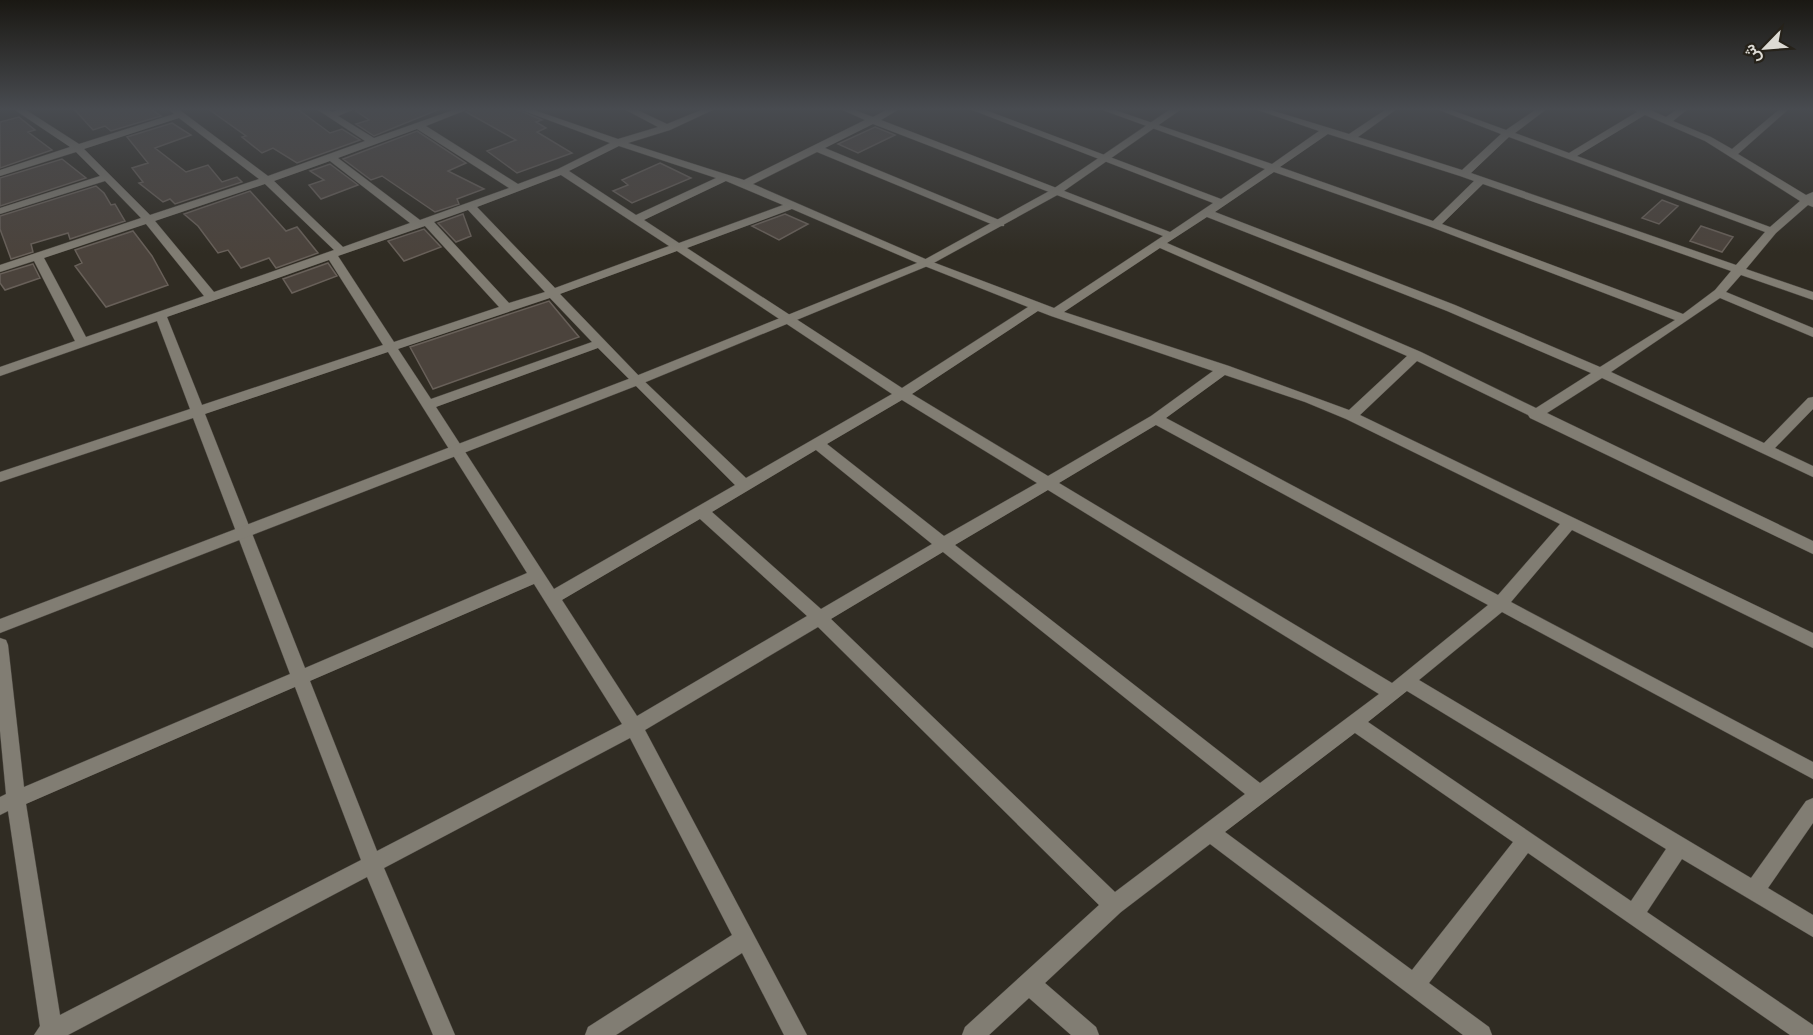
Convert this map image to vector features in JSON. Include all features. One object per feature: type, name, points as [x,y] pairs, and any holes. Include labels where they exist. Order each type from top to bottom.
[{"type":"street","points":[[0,173],[52,156]]},
{"type":"street","points":[[86,156],[149,220],[211,296]]},
{"type":"street","points":[[238,156],[267,180],[336,252],[392,348],[634,727],[796,1035]]},
{"type":"street","points":[[467,156],[517,188]]},
{"type":"street","points":[[0,372],[470,206],[562,171],[591,156]]},
{"type":"street","points":[[664,156],[727,177],[795,204],[926,263],[1040,305],[1055,313],[1224,369],[1351,416],[1813,641]]},
{"type":"street","points":[[745,184],[800,156]]},
{"type":"street","points":[[837,156],[1000,224]]},
{"type":"street","points":[[967,156],[1169,235]]},
{"type":"street","points":[[1100,156],[1220,202]]},
{"type":"street","points":[[0,626],[636,381],[926,263],[1057,191],[1107,156]]},
{"type":"street","points":[[1237,156],[1435,225],[1684,319]]},
{"type":"street","points":[[1055,313],[1169,235],[1291,156]]},
{"type":"street","points":[[1410,156],[1813,296]]},
{"type":"street","points":[[1464,174],[1483,156]]},
{"type":"street","points":[[1575,156],[1772,231]]},
{"type":"street","points":[[1535,415],[1684,319],[1719,293],[1736,270],[1772,231],[1811,200],[1736,156]]},
{"type":"street","points":[[0,269],[331,157],[423,223],[507,308]]},
{"type":"street","points":[[562,171],[902,394],[1047,483],[1679,847],[1813,927]]},
{"type":"street","points":[[0,211],[106,177]]},
{"type":"street","points":[[636,219],[727,177]]},
{"type":"street","points":[[1435,225],[1481,180]]},
{"type":"street","points":[[0,477],[553,293],[681,248],[795,204]]},
{"type":"street","points":[[470,206],[636,381],[745,486]]},
{"type":"street","points":[[1205,212],[1451,308],[1602,373],[1813,472]]},
{"type":"street","points":[[1157,243],[1416,355],[1535,415],[1813,548]]},
{"type":"street","points":[[38,257],[82,342]]},
{"type":"street","points":[[1719,293],[1813,333]]},
{"type":"street","points":[[552,598],[902,394],[1040,305]]},
{"type":"street","points":[[160,314],[372,864],[444,1035]]},
{"type":"street","points":[[429,405],[600,343]]},
{"type":"street","points":[[1351,416],[1416,355]]},
{"type":"street","points":[[0,645],[8,803],[49,1034],[634,727],[946,545],[1156,419],[1224,369]]},
{"type":"street","points":[[1765,450],[1813,400]]},
{"type":"street","points":[[1156,419],[1499,605],[1813,771]]},
{"type":"street","points":[[817,444],[1258,792]]},
{"type":"street","points":[[701,511],[820,618],[1114,905]]},
{"type":"street","points":[[973,1035],[1114,905],[1210,832],[1258,792],[1355,723],[1499,605],[1570,522]]},
{"type":"street","points":[[8,803],[537,576]]},
{"type":"street","points":[[1355,723],[1809,1035]]},
{"type":"street","points":[[1754,891],[1813,807]]},
{"type":"street","points":[[1210,832],[1481,1035]]},
{"type":"street","points":[[1414,984],[1526,841]]},
{"type":"street","points":[[1634,915],[1679,847]]},
{"type":"street","points":[[596,1035],[746,938]]},
{"type":"street","points":[[1028,982],[1088,1035]]},
{"type":"building","points":[[0,156],[34,156],[0,168]]},
{"type":"building","points":[[143,156],[166,156],[186,172],[208,165],[222,182],[237,177],[242,182],[175,204],[170,199],[163,202],[139,183],[143,182],[132,168],[148,163]]},
{"type":"building","points":[[286,156],[315,156],[297,163]]},
{"type":"building","points":[[350,156],[456,156],[466,163],[448,171],[484,189],[457,199],[459,204],[435,212],[382,176],[371,180],[343,159]]},
{"type":"building","points":[[494,156],[563,156],[517,173]]},
{"type":"building","points":[[62,159],[86,178],[0,206],[0,178]]},
{"type":"building","points":[[660,163],[691,178],[632,203],[613,191],[628,185],[622,180]]},
{"type":"building","points":[[330,164],[358,185],[321,199],[309,185],[324,180],[310,171]]},
{"type":"building","points":[[96,186],[104,193],[111,205],[115,204],[125,221],[70,239],[68,233],[31,244],[33,252],[11,259],[0,229],[0,216]]},
{"type":"building","points":[[250,191],[286,231],[297,227],[318,253],[276,268],[269,258],[241,268],[228,250],[218,253],[198,226],[184,214]]},
{"type":"building","points":[[1662,200],[1678,206],[1659,224],[1642,218]]},
{"type":"building","points":[[463,214],[471,236],[456,242],[438,223]]},
{"type":"building","points":[[785,214],[808,224],[779,240],[752,226]]},
{"type":"building","points":[[1701,226],[1733,237],[1722,252],[1690,241]]},
{"type":"building","points":[[424,229],[441,247],[404,261],[388,241]]},
{"type":"building","points":[[133,231],[152,256],[168,285],[106,307],[75,266],[82,263],[75,250]]},
{"type":"building","points":[[328,263],[337,276],[292,293],[283,279]]},
{"type":"building","points":[[33,264],[40,278],[5,290],[0,283],[0,274]]},
{"type":"building","points":[[549,301],[579,337],[433,389],[410,347]]}]
